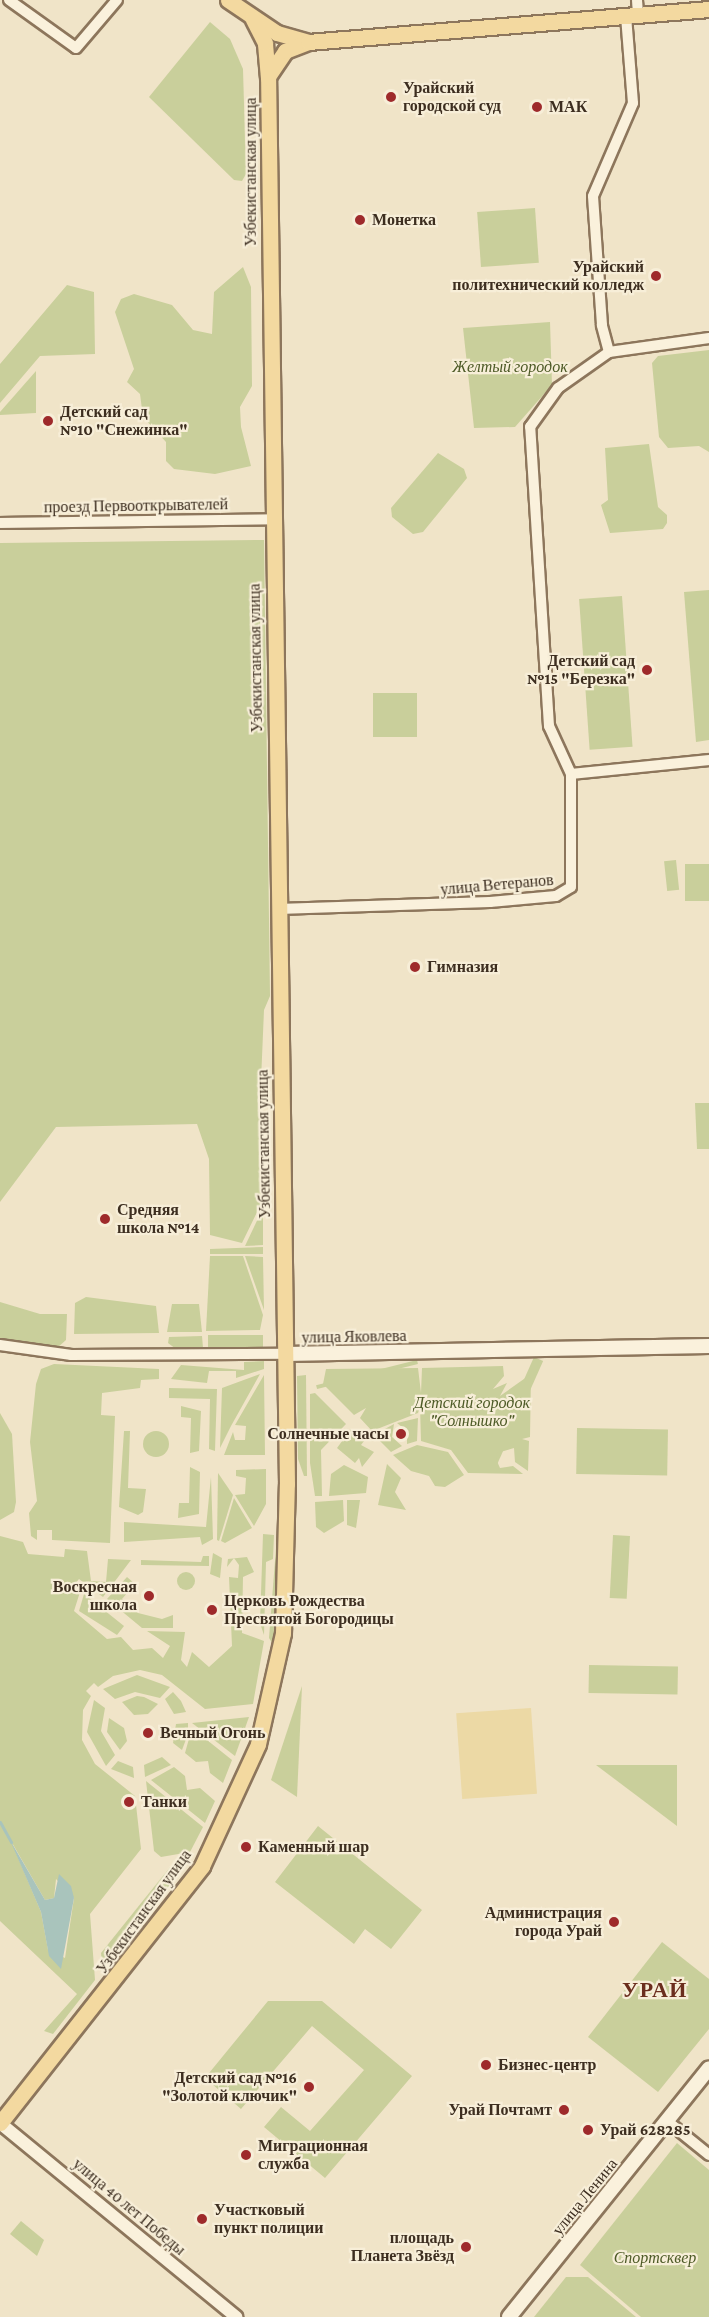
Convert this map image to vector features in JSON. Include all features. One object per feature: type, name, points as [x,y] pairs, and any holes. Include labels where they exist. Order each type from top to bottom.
[{"type":"main road","points":[[228,0],[253,19],[308,42]]},
{"type":"main road","points":[[268,78],[285,51],[308,42],[634,10],[709,9]]},
{"type":"main road","name":"Узбекистанская улица","points":[[0,2123],[191,1884],[234,1804],[258,1744],[287,1606],[286,1354],[272,519],[268,78],[265,43],[253,19]]},
{"type":"main road","name":"улица Яковлева","points":[[286,1354],[709,1346]]},
{"type":"main road","name":"улица Ленина","points":[[508,2317],[709,2068]]},
{"type":"street","points":[[9,0],[76,48],[117,0]]},
{"type":"street","points":[[609,352],[602,325],[593,196],[633,103],[634,10]]},
{"type":"street","points":[[709,338],[609,352],[558,388],[532,420],[529,435],[549,726],[571,774],[709,760]]},
{"type":"street","name":"проезд Первооткрывателей","points":[[0,523],[272,519]]},
{"type":"street","name":"улица Ветеранов","points":[[278,909],[561,895],[573,878],[571,774]]},
{"type":"street","name":"улица Яковлева","points":[[0,1345],[71,1354],[286,1354]]},
{"type":"street","points":[[667,2121],[709,2155]]},
{"type":"street","name":"улица 40 лет Победы","points":[[0,2123],[236,2317]]},
{"type":"green space","points":[[210,22],[230,39],[243,69],[246,174],[242,181],[234,180],[149,97]]},
{"type":"green space","points":[[535,208],[539,263],[481,267],[477,212]]},
{"type":"green space","points":[[243,267],[251,287],[252,386],[240,407],[241,427],[251,466],[215,474],[174,469],[166,461],[166,442],[143,417],[140,394],[127,382],[134,369],[115,312],[121,299],[134,294],[172,305],[193,330],[212,334],[214,292]]},
{"type":"green space","points":[[67,285],[94,292],[95,354],[40,356],[0,403],[0,364]]},
{"type":"green space","name":"Желтый городок","points":[[550,322],[552,385],[515,427],[474,428],[463,328]]},
{"type":"green space","points":[[709,350],[709,452],[699,446],[668,448],[659,437],[652,363],[658,356]]},
{"type":"green space","points":[[36,371],[36,413],[0,415],[0,412]]},
{"type":"green space","points":[[649,444],[658,507],[667,515],[667,523],[663,529],[610,533],[601,505],[608,500],[605,448]]},
{"type":"green space","points":[[438,453],[464,469],[467,478],[423,532],[413,534],[392,517],[391,508]]},
{"type":"green space","points":[[264,540],[270,996],[264,1010],[261,1081],[261,1204],[242,1243],[210,1235],[209,1159],[197,1124],[56,1127],[0,1202],[0,543]]},
{"type":"green space","points":[[709,590],[709,740],[696,742],[684,592]]},
{"type":"green space","points":[[622,596],[633,747],[590,750],[579,599]]},
{"type":"green space","points":[[373,693],[417,693],[417,737],[373,737]]},
{"type":"green space","points":[[676,860],[679,890],[667,891],[664,861]]},
{"type":"green space","points":[[685,864],[709,864],[709,901],[685,901]]},
{"type":"green space","points":[[695,1103],[709,1103],[709,1149],[697,1149]]},
{"type":"green space","points":[[263,1208],[263,1245],[245,1246]]},
{"type":"green space","points":[[263,1247],[263,1254],[210,1254],[210,1249]]},
{"type":"green space","points":[[210,1256],[243,1256],[263,1315],[260,1330],[206,1331]]},
{"type":"green space","points":[[245,1256],[263,1257],[264,1310]]},
{"type":"green space","points":[[86,1297],[156,1306],[159,1333],[74,1334],[75,1303]]},
{"type":"green space","points":[[0,1302],[40,1314],[67,1314],[66,1340],[57,1348],[0,1339]]},
{"type":"green space","points":[[172,1304],[199,1304],[202,1332],[167,1332]]},
{"type":"green space","points":[[208,1335],[263,1335],[263,1348],[208,1348]]},
{"type":"green space","points":[[202,1336],[203,1348],[176,1349],[168,1343],[169,1337]]},
{"type":"green space","points":[[534,1357],[543,1361],[497,1464],[488,1460]]},
{"type":"green space","points":[[417,1360],[418,1364],[317,1389],[316,1385]]},
{"type":"green space","points":[[264,1361],[264,1369],[236,1378],[236,1371],[209,1371],[207,1383],[171,1379],[181,1365],[244,1370],[244,1362]]},
{"type":"green space","points":[[54,1364],[159,1369],[159,1379],[141,1380],[140,1388],[102,1393],[101,1415],[115,1416],[110,1543],[52,1540],[52,1530],[37,1530],[37,1540],[31,1536],[29,1513],[37,1501],[30,1442],[36,1384],[41,1369]]},
{"type":"green space","name":"Детский городок \"Солнышко\"","points":[[503,1366],[504,1376],[493,1389],[507,1383],[500,1396],[531,1374],[530,1437],[522,1439],[529,1441],[528,1471],[515,1462],[514,1448],[497,1453],[496,1459],[500,1468],[513,1466],[523,1474],[468,1473],[451,1450],[421,1441],[420,1406],[418,1413],[372,1431],[360,1418],[366,1408],[354,1415],[323,1384],[326,1369],[418,1368],[421,1393],[422,1368]]},
{"type":"green space","points":[[260,1374],[231,1426],[220,1448],[222,1388]]},
{"type":"green space","points":[[264,1375],[265,1455],[224,1455],[233,1432],[235,1440],[245,1440],[246,1426],[235,1425]]},
{"type":"green space","points":[[306,1375],[307,1476],[304,1476],[298,1459],[297,1376]]},
{"type":"green space","points":[[169,1388],[217,1389],[215,1451],[209,1449],[210,1399],[169,1398]]},
{"type":"green space","points":[[315,1393],[346,1424],[321,1450],[322,1496],[315,1496],[310,1463],[310,1394]]},
{"type":"green space","points":[[181,1406],[201,1411],[199,1451],[190,1453],[191,1418],[181,1417]]},
{"type":"green space","points":[[0,1413],[12,1434],[16,1502],[14,1512],[0,1520]]},
{"type":"green space","points":[[418,1418],[417,1441],[407,1444],[407,1431],[397,1423]]},
{"type":"green space","points":[[394,1424],[392,1437],[402,1446],[391,1452],[374,1435]]},
{"type":"green space","points":[[577,1428],[668,1430],[667,1476],[576,1474]]},
{"type":"green space","points":[[351,1429],[364,1441],[361,1445],[374,1452],[362,1467],[359,1458],[355,1463],[337,1448]]},
{"type":"green space","points":[[124,1431],[130,1431],[128,1488],[146,1489],[143,1512],[138,1515],[119,1507]]},
{"type":"green space","points":[[156,1431],[165,1435],[169,1444],[165,1453],[156,1457],[147,1453],[143,1444],[147,1435]]},
{"type":"green space","points":[[417,1445],[448,1452],[464,1475],[445,1487],[435,1486],[429,1476],[411,1471],[393,1455]]},
{"type":"green space","points":[[387,1464],[401,1478],[395,1492],[406,1510],[378,1505]]},
{"type":"green space","points":[[344,1465],[368,1477],[366,1493],[329,1496],[331,1474]]},
{"type":"green space","points":[[190,1467],[200,1472],[199,1514],[178,1518],[179,1503],[189,1503]]},
{"type":"green space","points":[[266,1469],[266,1504],[254,1526],[235,1495],[245,1494],[246,1478],[236,1476],[236,1470]]},
{"type":"green space","points":[[218,1473],[233,1495],[219,1541],[217,1540]]},
{"type":"green space","points":[[211,1477],[213,1539],[202,1545],[200,1537],[124,1542],[124,1522],[206,1527]]},
{"type":"green space","points":[[234,1498],[252,1528],[225,1543],[221,1541]]},
{"type":"green space","points":[[343,1500],[344,1521],[324,1533],[316,1527],[315,1502]]},
{"type":"green space","points":[[347,1500],[360,1500],[356,1528],[347,1525]]},
{"type":"green space","points":[[263,1534],[274,1535],[273,1559],[266,1562],[264,1635],[260,1623]]},
{"type":"green space","points":[[277,1535],[279,1610],[274,1646],[269,1638]]},
{"type":"green space","points":[[613,1535],[630,1536],[627,1599],[610,1598]]},
{"type":"green space","points":[[0,1536],[23,1542],[28,1554],[64,1557],[65,1549],[87,1551],[91,1581],[106,1582],[108,1559],[131,1560],[103,1597],[79,1579],[74,1585],[80,1592],[74,1611],[107,1639],[121,1637],[133,1650],[152,1648],[163,1658],[170,1646],[147,1631],[185,1632],[181,1660],[187,1667],[192,1652],[209,1667],[232,1646],[229,1577],[238,1578],[239,1565],[234,1558],[247,1557],[254,1572],[243,1577],[242,1633],[264,1641],[253,1704],[205,1709],[162,1675],[140,1670],[113,1676],[98,1687],[94,1683],[86,1691],[91,1696],[83,1710],[82,1740],[95,1764],[135,1796],[141,1849],[90,1914],[95,1980],[53,2034],[44,2031],[77,1994],[0,1921]],"holes":[[[11,1841],[45,1900],[54,1898],[56,1879],[74,1898],[65,1958],[48,1950],[41,1912]]]},
{"type":"green space","points":[[213,1553],[222,1558],[220,1578],[210,1574]]},
{"type":"green space","points":[[203,1556],[209,1556],[209,1566],[141,1565],[141,1560],[201,1562]]},
{"type":"green space","points":[[234,1558],[227,1567],[228,1559]]},
{"type":"green space","points":[[186,1572],[192,1575],[195,1581],[192,1587],[186,1590],[180,1587],[177,1581],[180,1575]]},
{"type":"green space","points":[[127,1577],[135,1584],[122,1599],[138,1613],[162,1619],[173,1615],[173,1628],[142,1628],[107,1599]]},
{"type":"green space","points":[[84,1594],[124,1626],[117,1635],[79,1611]]},
{"type":"green space","points":[[589,1665],[678,1667],[677,1695],[589,1693]]},
{"type":"green space","points":[[137,1675],[170,1687],[160,1698],[135,1692],[115,1699],[103,1689]]},
{"type":"green space","points":[[302,1686],[297,1797],[271,1780]]},
{"type":"green space","points":[[173,1692],[181,1701],[186,1712],[174,1714],[165,1699]]},
{"type":"green space","points":[[137,1696],[158,1704],[148,1714],[134,1715],[122,1702]]},
{"type":"green space","points":[[94,1700],[105,1708],[101,1731],[115,1755],[106,1766],[87,1732]]},
{"type":"green space","points":[[249,1717],[235,1756],[192,1723]]},
{"type":"green space","points":[[109,1718],[124,1728],[127,1741],[120,1750],[107,1732]]},
{"type":"green space","points":[[188,1723],[188,1734],[182,1750],[173,1743],[176,1724]]},
{"type":"green space","points":[[192,1728],[232,1760],[223,1783],[210,1773],[208,1761],[196,1762],[185,1753]]},
{"type":"green space","points":[[162,1757],[171,1765],[145,1777],[144,1765]]},
{"type":"green space","points":[[118,1761],[133,1767],[134,1778],[111,1769]]},
{"type":"green space","points":[[596,1765],[677,1765],[677,1826]]},
{"type":"green space","points":[[174,1767],[185,1776],[187,1790],[200,1788],[215,1801],[205,1823],[151,1780]]},
{"type":"green space","points":[[146,1781],[203,1827],[190,1852],[161,1857],[154,1851]]},
{"type":"green space","points":[[318,1826],[422,1910],[391,1949],[365,1929],[354,1944],[275,1882]]},
{"type":"green space","points":[[185,1865],[151,1913],[103,1973],[101,1953],[170,1867]]},
{"type":"green space","points":[[662,1942],[709,1979],[709,2029],[658,2092],[588,2037]]},
{"type":"green space","name":"Детский сад №16 \"Золотой ключик\"","points":[[268,2001],[322,2001],[412,2076],[325,2178],[264,2127],[281,2107],[310,2131],[364,2070],[312,2026],[241,2109],[205,2078]]},
{"type":"green space","name":"Спортсквер","points":[[677,2143],[709,2170],[709,2317],[641,2317],[580,2265]]},
{"type":"green space","points":[[21,2221],[44,2240],[37,2256],[10,2234]]},
{"type":"green space","points":[[566,2277],[588,2277],[636,2317],[534,2317]]},
{"type":"sand","points":[[531,1708],[537,1794],[462,1799],[456,1713]]},
{"type":"water","points":[[10,1840],[45,1900],[54,1898],[59,1874],[71,1886],[74,1898],[61,1969],[49,1956],[41,1912]]},
{"type":"waterway","points":[[0,1822],[11,1842]]},
{"type":"place","name":"Урайский городской суд","points":[[391,97]]},
{"type":"place","name":"МАК","points":[[537,107]]},
{"type":"place","name":"Монетка","points":[[360,220]]},
{"type":"place","name":"Урайский политехнический колледж","points":[[656,276]]},
{"type":"place","name":"Детский сад №10 \"Снежинка\"","points":[[48,421]]},
{"type":"place","name":"Детский сад №15 \"Березка\"","points":[[647,670]]},
{"type":"place","name":"Гимназия","points":[[415,967]]},
{"type":"place","name":"Средняя школа №14","points":[[105,1219]]},
{"type":"place","name":"Солнечные часы","points":[[401,1434]]},
{"type":"place","name":"Воскресная школа","points":[[149,1596]]},
{"type":"place","name":"Церковь Рождества Пресвятой Богородицы","points":[[212,1610]]},
{"type":"place","name":"Вечный Огонь","points":[[148,1733]]},
{"type":"place","name":"Танки","points":[[129,1802]]},
{"type":"place","name":"Каменный шар","points":[[246,1847]]},
{"type":"place","name":"Администрация города Урай","points":[[614,1922]]},
{"type":"place","name":"Бизнес-центр","points":[[486,2065]]},
{"type":"place","name":"Детский сад №16 \"Золотой ключик\"","points":[[309,2087]]},
{"type":"place","name":"Урай Почтамт","points":[[564,2110]]},
{"type":"place","name":"Урай 628285","points":[[588,2130]]},
{"type":"place","name":"Миграционная служба","points":[[246,2155]]},
{"type":"place","name":"Участковый пункт полиции","points":[[202,2219]]},
{"type":"place","name":"площадь Планета Звёзд","points":[[466,2247]]},
{"type":"district","name":"УРАЙ","points":[[655,1990]]}]
